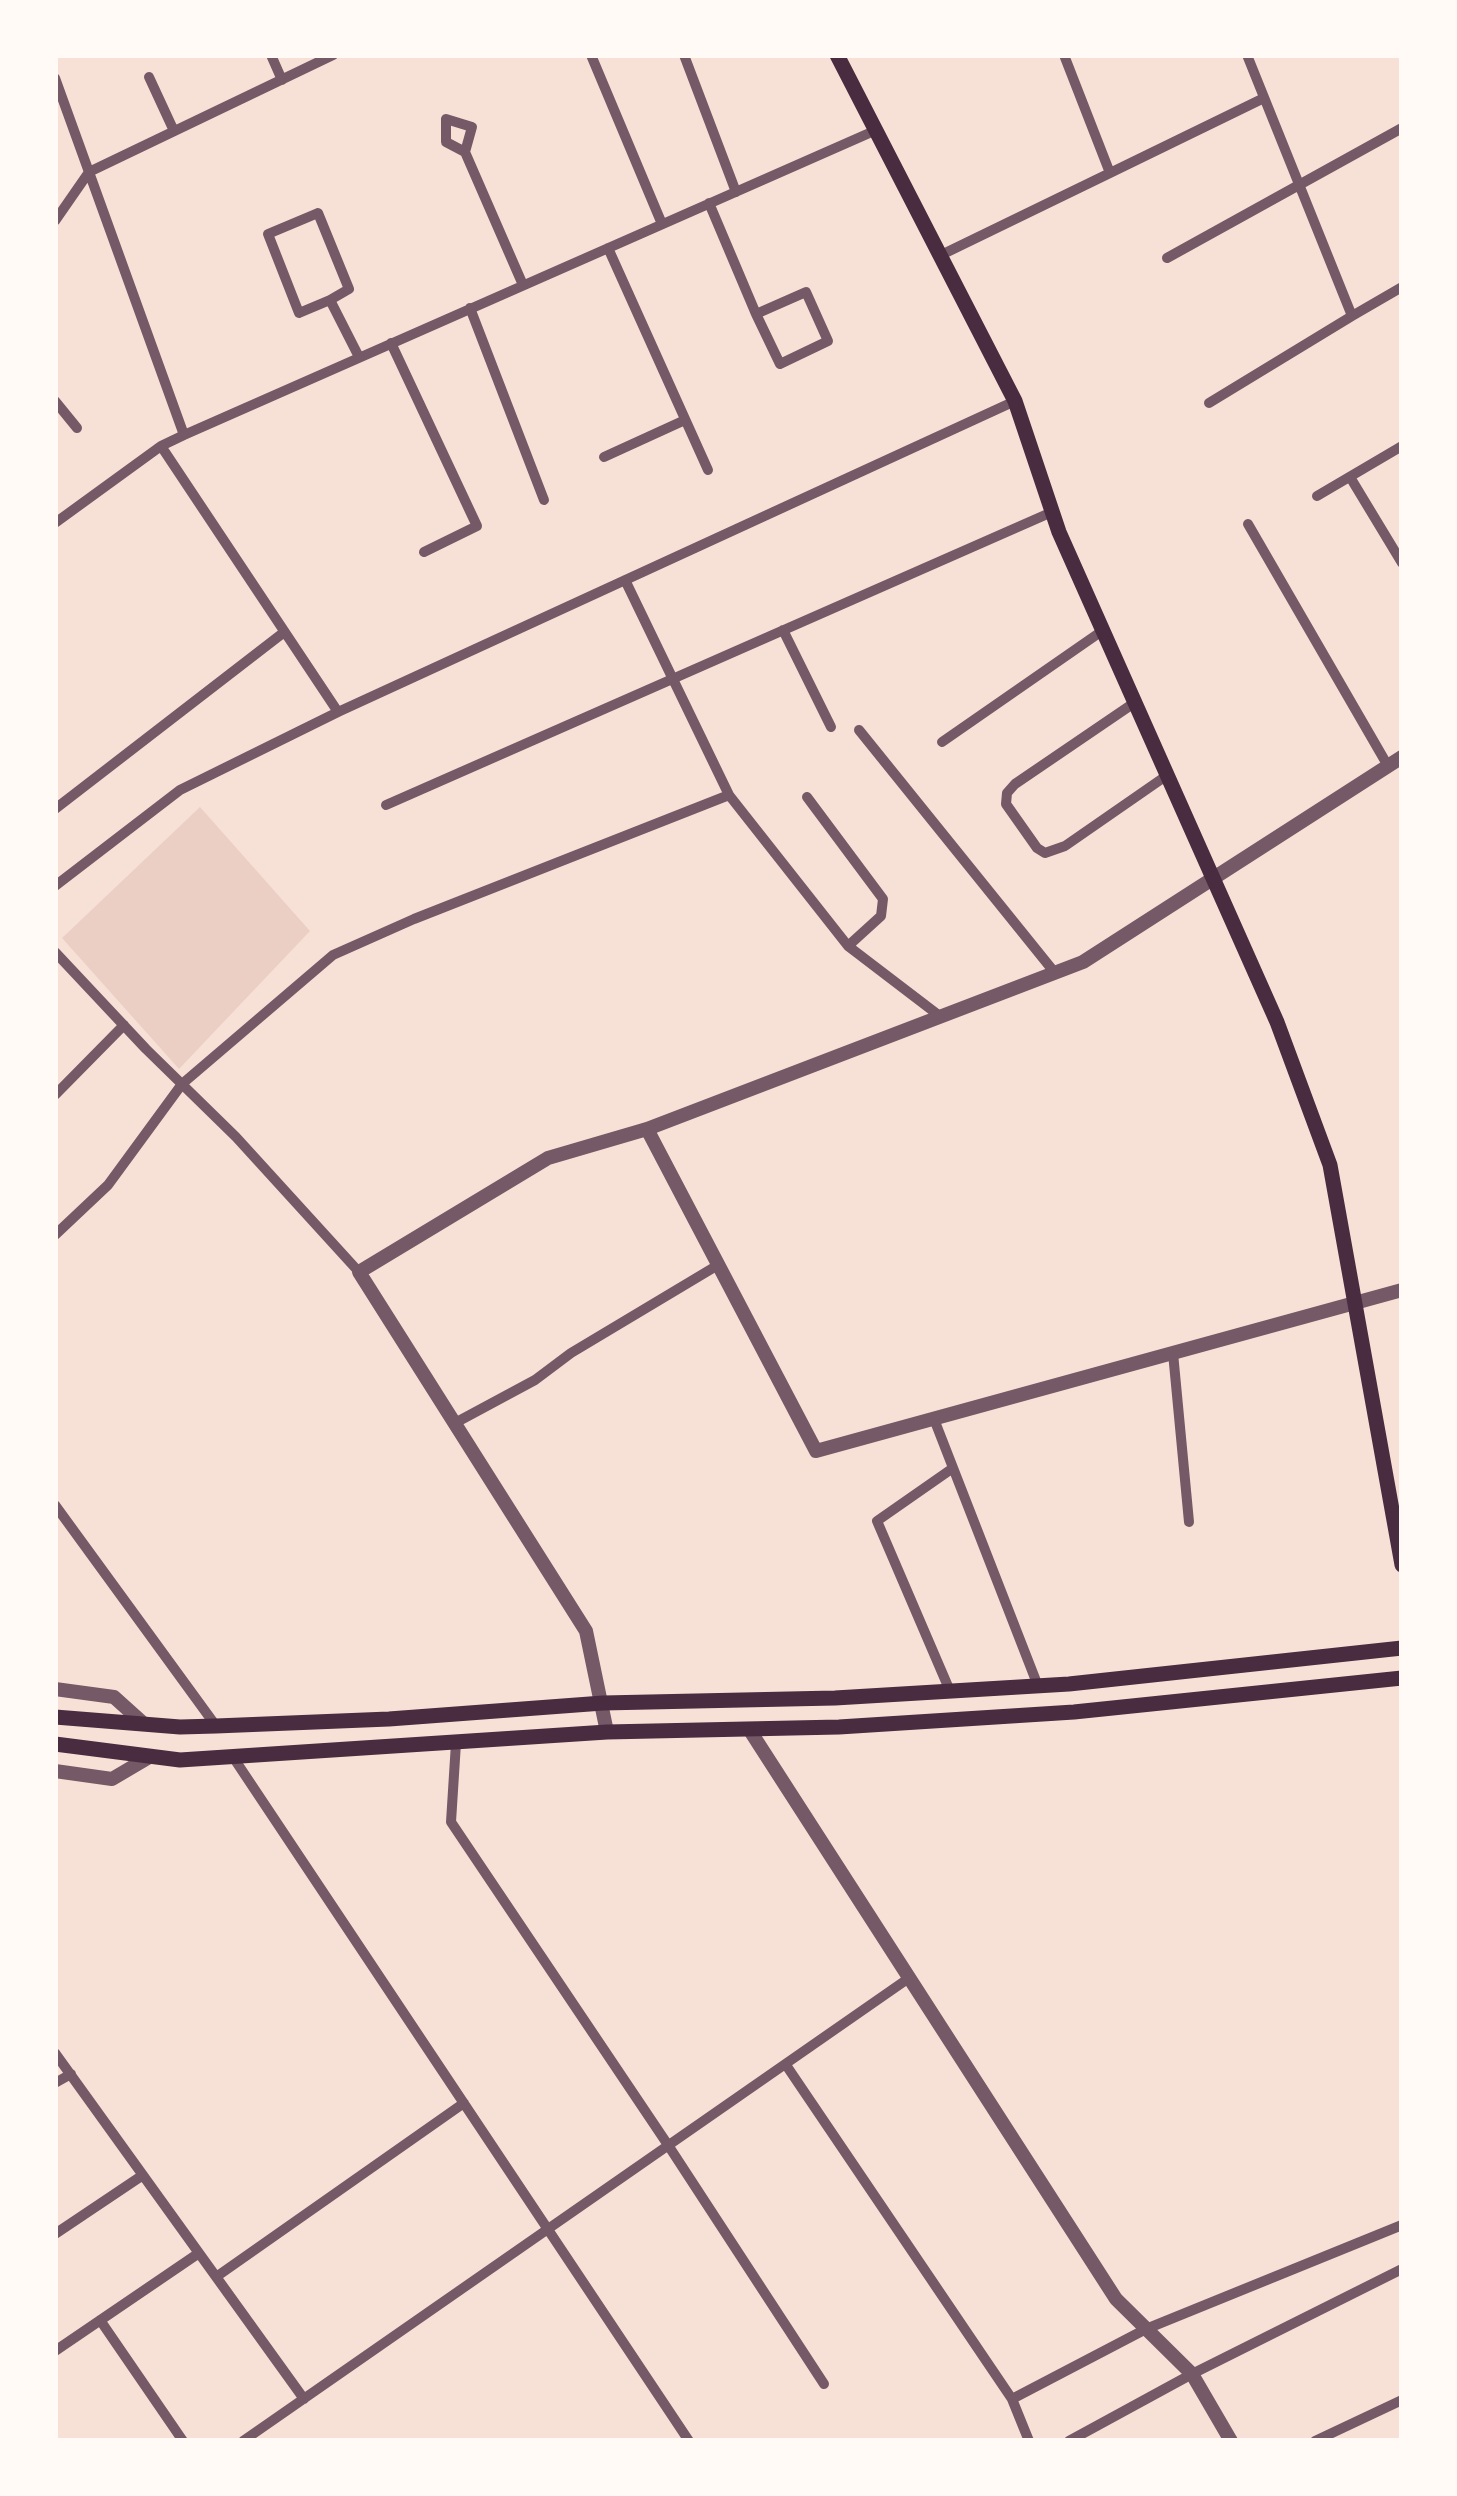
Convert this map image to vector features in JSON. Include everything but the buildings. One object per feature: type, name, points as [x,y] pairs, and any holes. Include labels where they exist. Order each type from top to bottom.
[{"type":"main road","points":[[837,55],[1015,402],[1052,512],[1102,631],[1277,1022],[1330,1166],[1402,1565]]},
{"type":"main road","points":[[55,1717],[216,1726],[388,1719],[604,1703],[835,1698],[1038,1686],[1402,1648]]},
{"type":"main road","points":[[55,1744],[180,1760],[607,1732],[839,1727],[1074,1712],[1402,1678]]},
{"type":"street","points":[[271,55],[282,80]]},
{"type":"street","points":[[55,221],[89,172],[333,55]]},
{"type":"street","points":[[591,55],[662,224]]},
{"type":"street","points":[[684,55],[736,192]]},
{"type":"street","points":[[1064,55],[1110,173]]},
{"type":"street","points":[[1246,55],[1352,316]]},
{"type":"street","points":[[149,77],[174,131]]},
{"type":"street","points":[[55,78],[184,435]]},
{"type":"street","points":[[938,256],[1264,98]]},
{"type":"street","points":[[1167,258],[1402,128]]},
{"type":"street","points":[[55,523],[161,446],[874,131]]},
{"type":"street","points":[[465,152],[523,285]]},
{"type":"street","points":[[709,204],[756,314],[780,364],[828,341],[806,292],[756,314]]},
{"type":"street","points":[[318,213],[349,289],[330,300],[299,313],[268,234],[318,213]]},
{"type":"street","points":[[608,248],[708,470]]},
{"type":"street","points":[[1209,403],[1402,287]]},
{"type":"street","points":[[330,300],[359,358]]},
{"type":"street","points":[[470,308],[544,500]]},
{"type":"street","points":[[391,343],[476,526],[424,552]]},
{"type":"street","points":[[55,400],[78,428]]},
{"type":"street","points":[[55,886],[180,790],[338,712],[1015,402]]},
{"type":"street","points":[[604,457],[685,420]]},
{"type":"street","points":[[161,446],[338,712]]},
{"type":"street","points":[[1318,496],[1402,446]]},
{"type":"street","points":[[1350,477],[1402,563]]},
{"type":"street","points":[[386,806],[1052,512]]},
{"type":"street","points":[[359,1272],[548,1158],[646,1129],[1083,962],[1395,761],[1248,524]]},
{"type":"street","points":[[625,580],[729,795],[848,946],[941,1016]]},
{"type":"street","points":[[783,630],[831,727]]},
{"type":"street","points":[[942,742],[1102,631]]},
{"type":"street","points":[[55,809],[284,634]]},
{"type":"street","points":[[1134,704],[1015,784],[1007,793],[1006,804],[1037,848],[1045,853],[1066,846],[1166,776]]},
{"type":"street","points":[[859,730],[1055,973]]},
{"type":"street","points":[[55,1234],[108,1185],[182,1084],[333,955],[414,919],[729,795]]},
{"type":"street","points":[[807,797],[882,900],[881,916],[848,946]]},
{"type":"street","points":[[55,952],[236,1136],[359,1272],[586,1631],[607,1732]]},
{"type":"street","points":[[55,972],[67,964]]},
{"type":"street","points":[[55,1095],[124,1026]]},
{"type":"street","points":[[646,1129],[816,1451],[1402,1290]]},
{"type":"street","points":[[455,1423],[535,1380],[571,1353],[718,1264]]},
{"type":"street","points":[[1173,1354],[1189,1522]]},
{"type":"street","points":[[934,1419],[1038,1686]]},
{"type":"street","points":[[950,1691],[877,1520],[953,1468]]},
{"type":"street","points":[[55,1505],[216,1726]]},
{"type":"street","points":[[55,1689],[114,1697],[144,1724]]},
{"type":"street","points":[[749,1729],[1116,2299],[1192,2374],[1231,2441]]},
{"type":"street","points":[[456,1743],[450,1822],[824,2384]]},
{"type":"street","points":[[55,1771],[112,1779],[151,1756]]},
{"type":"street","points":[[233,1757],[689,2441]]},
{"type":"street","points":[[243,2441],[909,1978]]},
{"type":"street","points":[[55,2053],[304,2398]]},
{"type":"street","points":[[786,2065],[1012,2399],[1029,2441]]},
{"type":"street","points":[[55,2084],[71,2074]]},
{"type":"street","points":[[216,2277],[464,2103]]},
{"type":"street","points":[[55,2234],[143,2175]]},
{"type":"street","points":[[1012,2399],[1146,2329],[1402,2224]]},
{"type":"street","points":[[55,2350],[199,2253]]},
{"type":"street","points":[[1069,2441],[1192,2374],[1402,2269]]},
{"type":"street","points":[[100,2320],[184,2441]]},
{"type":"street","points":[[1315,2441],[1402,2400]]},
{"type":"shaded area","points":[[200,807],[310,931],[179,1069],[62,938]]}]
